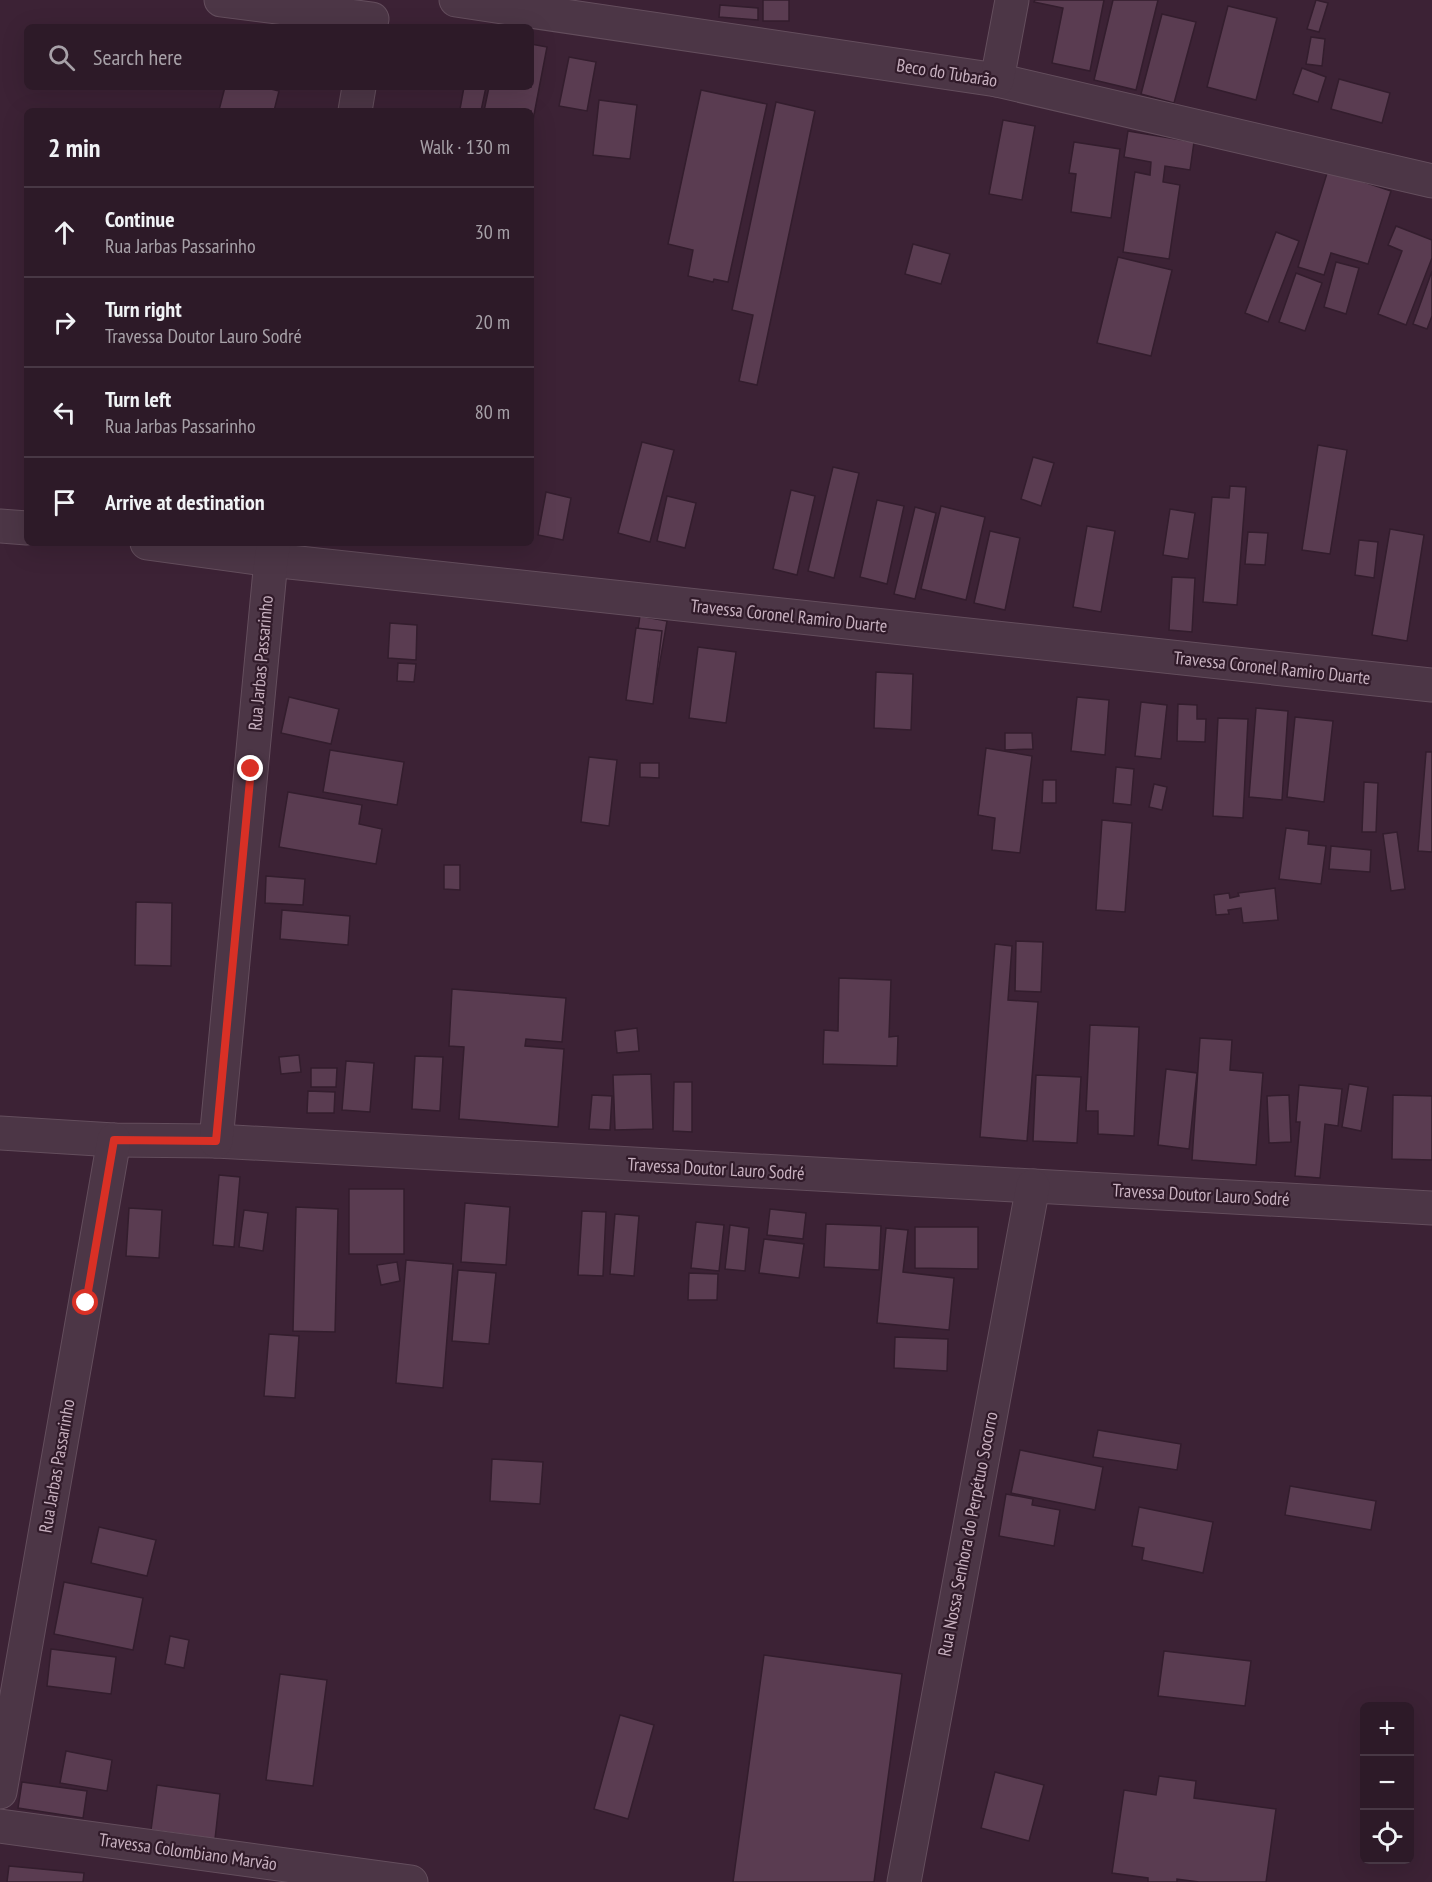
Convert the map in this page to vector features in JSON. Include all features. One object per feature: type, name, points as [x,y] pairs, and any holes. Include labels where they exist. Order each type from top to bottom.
[{"type":"street","points":[[220,0],[373,15]]},
{"type":"street","name":"Beco do Tubarão","points":[[456,0],[997,80],[1432,181]]},
{"type":"street","points":[[997,80],[1012,0]]},
{"type":"street","points":[[356,108],[358,90]]},
{"type":"street","points":[[0,526],[24,528]]},
{"type":"street","name":"Travessa Coronel Ramiro Duarte","points":[[194,546],[272,551],[1432,685]]},
{"type":"street","name":"Rua Jarbas Passarinho","points":[[216,1141],[272,551]]},
{"type":"street","name":"Travessa Doutor Lauro Sodré","points":[[0,1133],[114,1140],[216,1141],[1432,1208]]},
{"type":"street","name":"Rua Jarbas Passarinho","points":[[0,1792],[114,1140]]},
{"type":"street","name":"Rua Nossa Senhora do Perpétuo Socorro","points":[[904,1882],[1033,1186]]},
{"type":"street","name":"Travessa Colombiano Marvão","points":[[0,1826],[411,1882]]},
{"type":"building","points":[[763,0],[789,0],[789,21],[763,21]]},
{"type":"building","points":[[1035,0],[1104,0],[1090,71],[1052,63],[1063,8],[1034,2]]},
{"type":"building","points":[[1113,0],[1158,0],[1136,90],[1094,80]]},
{"type":"building","points":[[1316,0],[1328,3],[1319,32],[1307,29]]},
{"type":"building","points":[[720,5],[758,8],[758,20],[719,17]]},
{"type":"building","points":[[1228,6],[1277,18],[1256,100],[1207,87]]},
{"type":"building","points":[[1162,14],[1196,22],[1174,103],[1141,94]]},
{"type":"building","points":[[1311,37],[1325,39],[1322,66],[1306,64]]},
{"type":"building","points":[[534,45],[547,47],[534,115],[534,108],[485,108],[488,90],[534,90]]},
{"type":"building","points":[[569,57],[596,62],[587,111],[559,106]]},
{"type":"building","points":[[1302,68],[1326,77],[1318,102],[1293,94]]},
{"type":"building","points":[[1339,79],[1390,93],[1382,123],[1331,109]]},
{"type":"building","points":[[224,90],[279,91],[275,108],[220,108]]},
{"type":"building","points":[[463,90],[485,90],[482,108],[460,108]]},
{"type":"building","points":[[701,90],[767,104],[728,282],[714,279],[713,282],[688,276],[693,250],[668,244]]},
{"type":"building","points":[[599,100],[637,105],[630,159],[593,155]]},
{"type":"building","points":[[776,102],[815,111],[757,385],[739,381],[753,315],[732,310]]},
{"type":"building","points":[[1003,120],[1035,126],[1022,200],[989,194]]},
{"type":"building","points":[[1128,131],[1194,142],[1190,170],[1165,166],[1163,182],[1180,185],[1169,259],[1123,252],[1135,172],[1150,175],[1151,162],[1124,157]]},
{"type":"building","points":[[1074,142],[1120,149],[1111,218],[1071,212],[1076,174],[1069,173]]},
{"type":"building","points":[[1328,170],[1391,191],[1368,264],[1331,253],[1324,275],[1298,267]]},
{"type":"building","points":[[1396,226],[1432,240],[1432,258],[1406,325],[1378,314],[1402,251],[1388,245]]},
{"type":"building","points":[[1276,232],[1299,241],[1268,322],[1245,313]]},
{"type":"building","points":[[913,244],[950,254],[941,284],[905,274]]},
{"type":"building","points":[[1118,257],[1172,270],[1151,356],[1097,343]]},
{"type":"building","points":[[1336,262],[1359,268],[1346,314],[1324,307]]},
{"type":"building","points":[[1432,271],[1432,316],[1427,329],[1413,324]]},
{"type":"building","points":[[1296,273],[1322,283],[1305,331],[1279,322]]},
{"type":"building","points":[[642,442],[674,450],[650,542],[618,533]]},
{"type":"building","points":[[1318,445],[1347,450],[1330,554],[1302,550]]},
{"type":"building","points":[[1033,457],[1054,463],[1041,506],[1021,499]]},
{"type":"building","points":[[833,467],[859,473],[834,578],[808,571]]},
{"type":"building","points":[[1230,486],[1246,487],[1237,605],[1203,602],[1212,497],[1229,498]]},
{"type":"building","points":[[791,490],[815,496],[797,575],[773,569]]},
{"type":"building","points":[[546,492],[571,498],[563,540],[538,535]]},
{"type":"building","points":[[667,496],[696,503],[685,548],[657,541]]},
{"type":"building","points":[[877,500],[904,506],[887,584],[860,577]]},
{"type":"building","points":[[941,506],[985,517],[966,600],[921,589]]},
{"type":"building","points":[[915,507],[936,513],[915,599],[894,594]]},
{"type":"building","points":[[1170,509],[1195,513],[1188,559],[1163,555]]},
{"type":"building","points":[[1087,526],[1115,531],[1101,612],[1073,607]]},
{"type":"building","points":[[1390,529],[1424,535],[1407,641],[1372,635]]},
{"type":"building","points":[[990,531],[1020,538],[1005,610],[974,603]]},
{"type":"building","points":[[1248,532],[1268,533],[1265,565],[1245,564]]},
{"type":"building","points":[[1359,540],[1378,542],[1374,578],[1355,575]]},
{"type":"building","points":[[1172,577],[1195,578],[1192,632],[1169,630]]},
{"type":"building","points":[[640,616],[667,621],[656,685],[630,681]]},
{"type":"building","points":[[390,623],[417,625],[416,660],[388,658]]},
{"type":"building","points":[[636,628],[662,631],[653,704],[626,700]]},
{"type":"building","points":[[698,647],[736,652],[726,723],[689,718]]},
{"type":"building","points":[[398,663],[416,664],[414,682],[397,681]]},
{"type":"building","points":[[876,672],[913,674],[911,730],[874,728]]},
{"type":"building","points":[[289,697],[339,709],[331,744],[281,733]]},
{"type":"building","points":[[1077,697],[1109,700],[1105,755],[1071,751]]},
{"type":"building","points":[[1141,702],[1167,705],[1161,759],[1135,756]]},
{"type":"building","points":[[1178,704],[1197,705],[1197,719],[1206,719],[1205,742],[1177,741]]},
{"type":"building","points":[[1256,708],[1288,711],[1282,800],[1249,797]]},
{"type":"building","points":[[1295,717],[1333,721],[1324,802],[1287,797]]},
{"type":"building","points":[[1218,718],[1248,719],[1243,818],[1213,816]]},
{"type":"building","points":[[1005,733],[1032,733],[1033,749],[1005,750]]},
{"type":"building","points":[[986,748],[1032,756],[1020,853],[992,850],[995,818],[978,815]]},
{"type":"building","points":[[330,750],[404,762],[397,805],[323,792]]},
{"type":"building","points":[[1426,752],[1432,752],[1432,852],[1418,851]]},
{"type":"building","points":[[589,757],[617,760],[609,826],[581,822]]},
{"type":"building","points":[[640,763],[659,763],[659,778],[640,777]]},
{"type":"building","points":[[1116,767],[1134,769],[1131,805],[1113,803]]},
{"type":"building","points":[[1043,780],[1056,780],[1056,803],[1042,803]]},
{"type":"building","points":[[1364,782],[1378,783],[1376,832],[1362,832]]},
{"type":"building","points":[[1154,784],[1167,787],[1162,810],[1149,807]]},
{"type":"building","points":[[288,792],[362,805],[359,824],[382,829],[376,864],[279,847]]},
{"type":"building","points":[[1102,820],[1132,823],[1125,912],[1096,910]]},
{"type":"building","points":[[1286,828],[1309,831],[1308,844],[1326,846],[1321,884],[1279,879]]},
{"type":"building","points":[[1397,832],[1405,889],[1391,891],[1383,834]]},
{"type":"building","points":[[1331,846],[1371,850],[1370,872],[1329,869]]},
{"type":"building","points":[[444,865],[460,865],[460,890],[444,889]]},
{"type":"building","points":[[266,876],[305,879],[303,905],[265,903]]},
{"type":"building","points":[[1275,888],[1278,920],[1243,923],[1241,908],[1228,910],[1229,914],[1216,915],[1214,895],[1229,893],[1230,898],[1239,896],[1238,893]]},
{"type":"building","points":[[136,902],[172,903],[171,966],[135,965]]},
{"type":"building","points":[[282,910],[350,916],[348,945],[280,939]]},
{"type":"building","points":[[1016,941],[1043,942],[1041,992],[1015,991]]},
{"type":"building","points":[[995,944],[1012,946],[1008,1000],[1038,1002],[1027,1141],[980,1137]]},
{"type":"building","points":[[839,978],[891,980],[889,1037],[898,1036],[897,1066],[823,1064],[824,1030],[838,1031]]},
{"type":"building","points":[[452,989],[566,998],[562,1042],[526,1039],[525,1046],[564,1049],[558,1127],[459,1119],[464,1047],[449,1046]]},
{"type":"building","points":[[1090,1025],[1139,1027],[1134,1136],[1098,1134],[1098,1111],[1086,1111]]},
{"type":"building","points":[[637,1028],[639,1051],[617,1053],[615,1031]]},
{"type":"building","points":[[1200,1038],[1232,1040],[1230,1070],[1263,1073],[1256,1165],[1192,1160]]},
{"type":"building","points":[[299,1055],[301,1072],[281,1074],[279,1057]]},
{"type":"building","points":[[415,1056],[443,1057],[440,1111],[412,1109]]},
{"type":"building","points":[[346,1061],[374,1063],[370,1112],[342,1110]]},
{"type":"building","points":[[311,1068],[337,1068],[336,1087],[311,1087]]},
{"type":"building","points":[[1166,1069],[1197,1073],[1189,1149],[1158,1145]]},
{"type":"building","points":[[651,1074],[653,1129],[615,1130],[613,1075]]},
{"type":"building","points":[[1036,1075],[1081,1077],[1077,1143],[1033,1141]]},
{"type":"building","points":[[674,1082],[692,1082],[692,1132],[673,1131]]},
{"type":"building","points":[[1349,1084],[1368,1087],[1361,1131],[1342,1127]]},
{"type":"building","points":[[1299,1085],[1342,1089],[1338,1126],[1325,1124],[1320,1178],[1295,1176],[1300,1122],[1296,1122]]},
{"type":"building","points":[[308,1091],[335,1092],[334,1113],[307,1113]]},
{"type":"building","points":[[592,1095],[612,1096],[610,1130],[589,1129]]},
{"type":"building","points":[[1289,1095],[1291,1142],[1269,1143],[1267,1096]]},
{"type":"building","points":[[1393,1095],[1432,1096],[1432,1160],[1392,1159]]},
{"type":"building","points":[[219,1175],[240,1177],[234,1247],[213,1245]]},
{"type":"building","points":[[349,1189],[404,1189],[404,1254],[349,1254]]},
{"type":"building","points":[[465,1203],[510,1207],[506,1265],[461,1262]]},
{"type":"building","points":[[296,1207],[338,1209],[335,1332],[293,1331]]},
{"type":"building","points":[[129,1208],[162,1210],[159,1258],[126,1256]]},
{"type":"building","points":[[770,1209],[806,1213],[803,1239],[767,1235]]},
{"type":"building","points":[[244,1210],[268,1213],[263,1251],[239,1247]]},
{"type":"building","points":[[582,1211],[606,1212],[603,1276],[578,1275]]},
{"type":"building","points":[[615,1214],[639,1216],[634,1276],[610,1274]]},
{"type":"building","points":[[696,1222],[724,1225],[719,1271],[691,1268]]},
{"type":"building","points":[[826,1224],[881,1226],[879,1270],[824,1267]]},
{"type":"building","points":[[730,1225],[749,1228],[745,1271],[725,1269]]},
{"type":"building","points":[[915,1227],[978,1227],[978,1269],[915,1268]]},
{"type":"building","points":[[886,1228],[908,1230],[903,1272],[954,1278],[949,1330],[877,1323]]},
{"type":"building","points":[[764,1239],[804,1244],[799,1278],[759,1273]]},
{"type":"building","points":[[406,1260],[453,1264],[443,1388],[396,1383]]},
{"type":"building","points":[[397,1262],[400,1281],[381,1285],[377,1265]]},
{"type":"building","points":[[458,1270],[496,1273],[489,1344],[452,1341]]},
{"type":"building","points":[[689,1273],[718,1274],[717,1300],[688,1300]]},
{"type":"building","points":[[269,1334],[299,1336],[295,1398],[264,1396]]},
{"type":"building","points":[[895,1337],[948,1339],[947,1371],[894,1368]]},
{"type":"building","points":[[1098,1430],[1181,1444],[1177,1470],[1093,1457]]},
{"type":"building","points":[[1020,1450],[1103,1467],[1095,1510],[1011,1493]]},
{"type":"building","points":[[492,1459],[543,1462],[540,1504],[490,1501]]},
{"type":"building","points":[[1290,1486],[1376,1501],[1371,1530],[1285,1515]]},
{"type":"building","points":[[1006,1494],[1033,1499],[1032,1505],[1060,1510],[1054,1546],[999,1536]]},
{"type":"building","points":[[1139,1507],[1213,1522],[1203,1573],[1142,1560],[1144,1548],[1132,1546]]},
{"type":"building","points":[[99,1527],[156,1540],[147,1576],[91,1563]]},
{"type":"building","points":[[64,1582],[143,1598],[133,1650],[54,1634]]},
{"type":"building","points":[[170,1636],[189,1640],[184,1668],[165,1664]]},
{"type":"building","points":[[51,1649],[116,1657],[111,1694],[47,1686]]},
{"type":"building","points":[[1164,1651],[1251,1661],[1245,1706],[1158,1696]]},
{"type":"building","points":[[764,1655],[902,1674],[874,1882],[733,1882]]},
{"type":"building","points":[[280,1674],[327,1680],[313,1786],[266,1780]]},
{"type":"building","points":[[620,1715],[654,1725],[628,1819],[594,1809]]},
{"type":"building","points":[[66,1751],[112,1760],[107,1791],[60,1783]]},
{"type":"building","points":[[995,1772],[1044,1785],[1029,1841],[981,1828]]},
{"type":"building","points":[[1159,1776],[1196,1781],[1194,1798],[1276,1809],[1266,1882],[1199,1882],[1177,1879],[1177,1882],[1148,1882],[1148,1878],[1112,1873],[1124,1790],[1156,1795]]},
{"type":"building","points":[[22,1782],[87,1791],[83,1818],[18,1808]]},
{"type":"building","points":[[157,1785],[220,1794],[215,1839],[151,1830]]},
{"type":"building","points":[[9,1866],[84,1873],[83,1882],[7,1882]]},
{"type":"route","points":[[86,1303],[114,1140],[216,1141],[251,769]]}]
